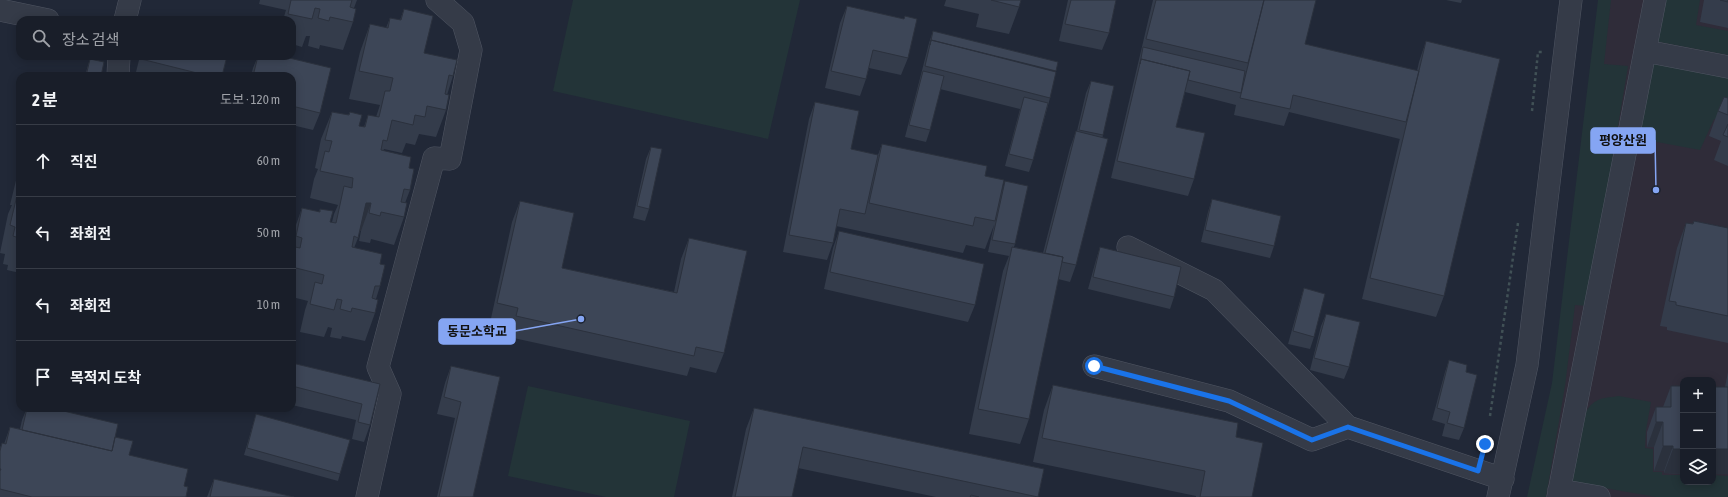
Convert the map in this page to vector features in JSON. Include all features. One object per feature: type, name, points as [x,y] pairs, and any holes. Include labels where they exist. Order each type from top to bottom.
[{"type":"street","points":[[126,16],[130,0]]},
{"type":"street","points":[[367,497],[390,394],[378,367],[434,158],[450,159],[471,50],[463,23],[438,0]]},
{"type":"street","points":[[1128,247],[1214,290],[1348,427],[1500,488],[1527,365],[1544,213],[1571,0]]},
{"type":"street","points":[[1598,497],[1558,493],[1655,0]]},
{"type":"street","points":[[0,10],[29,16]]},
{"type":"street","points":[[1645,51],[1728,66]]},
{"type":"street","points":[[118,72],[119,60]]},
{"type":"street","points":[[1094,366],[1229,401],[1312,440],[1348,427]]},
{"type":"path","points":[[1532,112],[1538,52],[1565,54]]},
{"type":"path","points":[[1489,422],[1519,219]]},
{"type":"shaded area","points":[[573,0],[800,0],[768,139],[553,91]]},
{"type":"shaded area","points":[[1598,0],[1611,0],[1604,64],[1628,66],[1588,306],[1575,305],[1565,386],[1546,497],[1527,497],[1552,383]]},
{"type":"shaded area","points":[[1607,0],[1728,0],[1728,497],[1533,497],[1559,390]]},
{"type":"shaded area","points":[[1663,0],[1700,0],[1696,25],[1728,31],[1728,55],[1654,41]]},
{"type":"shaded area","points":[[1651,58],[1728,73],[1728,105],[1721,122],[1714,119],[1700,150],[1657,142],[1646,138],[1640,127]]},
{"type":"shaded area","points":[[528,386],[690,421],[674,497],[606,497],[508,476]]},
{"type":"shaded area","points":[[1619,396],[1651,402],[1646,430],[1645,448],[1653,449],[1653,472],[1662,472],[1662,475],[1680,475],[1680,485],[1716,485],[1716,475],[1728,476],[1728,497],[1656,497],[1570,482],[1577,436],[1585,414],[1591,405],[1598,400]]},
{"type":"building","points":[[291,0],[352,0],[350,7],[356,9],[353,22],[330,17],[329,21],[318,18],[320,9],[315,8],[312,19],[288,14]]},
{"type":"building","points":[[991,0],[1021,0],[1019,7]]},
{"type":"building","points":[[1071,0],[1116,0],[1109,33],[1065,24]]},
{"type":"building","points":[[1156,0],[1264,0],[1248,63],[1146,39]]},
{"type":"building","points":[[1264,0],[1316,0],[1305,44],[1419,71],[1406,122],[1293,95],[1290,109],[1240,98]]},
{"type":"building","points":[[847,6],[904,19],[905,16],[917,19],[908,58],[873,50],[866,79],[831,71]]},
{"type":"building","points":[[404,9],[433,16],[424,53],[457,60],[453,76],[449,75],[445,94],[449,95],[446,110],[427,106],[425,117],[415,115],[413,125],[392,120],[387,141],[383,140],[381,150],[411,157],[409,168],[414,169],[410,190],[404,189],[401,202],[407,203],[404,217],[381,212],[380,216],[369,213],[371,203],[366,203],[358,238],[354,236],[352,247],[382,254],[380,264],[385,265],[380,286],[375,286],[372,298],[378,300],[375,313],[352,308],[351,312],[340,309],[342,300],[337,299],[334,310],[310,304],[315,282],[322,284],[324,275],[296,268],[296,247],[300,248],[302,238],[296,236],[302,208],[320,212],[320,209],[333,211],[330,222],[336,223],[344,186],[352,188],[353,178],[320,171],[325,151],[329,152],[332,141],[325,140],[332,112],[349,115],[350,112],[362,115],[359,126],[365,127],[368,115],[379,117],[385,91],[390,91],[393,78],[359,71],[370,24],[388,28],[390,18],[401,20]]},
{"type":"building","points":[[933,31],[1058,62],[1056,71],[931,40]]},
{"type":"building","points":[[931,40],[1056,72],[1050,98],[925,66]]},
{"type":"building","points":[[1426,41],[1500,59],[1444,296],[1370,278]]},
{"type":"building","points":[[1143,47],[1245,71],[1241,93],[1188,80],[1190,71],[1141,59],[1140,64]]},
{"type":"building","points":[[1141,59],[1190,71],[1176,127],[1205,133],[1194,179],[1117,161]]},
{"type":"building","points":[[90,60],[104,62],[102,72],[87,72]]},
{"type":"building","points":[[145,60],[226,60],[223,72],[193,72]]},
{"type":"building","points":[[257,60],[296,60],[331,68],[320,113],[296,107],[296,72],[254,72]]},
{"type":"building","points":[[923,71],[944,76],[930,130],[909,125]]},
{"type":"building","points":[[1091,81],[1114,86],[1103,135],[1079,130]]},
{"type":"building","points":[[1024,97],[1048,103],[1033,160],[1009,154]]},
{"type":"building","points":[[1724,97],[1728,98],[1728,115],[1718,111]]},
{"type":"building","points":[[815,102],[859,111],[851,149],[878,155],[865,214],[840,209],[833,243],[789,235]]},
{"type":"building","points":[[1728,124],[1728,137],[1723,135]]},
{"type":"building","points":[[1076,131],[1108,139],[1076,265],[1062,262],[1063,257],[1045,253]]},
{"type":"building","points":[[882,144],[987,166],[985,176],[1004,180],[995,221],[975,217],[973,226],[869,203]]},
{"type":"building","points":[[651,147],[662,149],[649,209],[637,206]]},
{"type":"building","points":[[1005,181],[1028,186],[1015,244],[992,240]]},
{"type":"building","points":[[1212,199],[1281,216],[1274,246],[1205,230]]},
{"type":"building","points":[[16,200],[16,237],[13,236],[15,227],[10,225]]},
{"type":"building","points":[[520,201],[574,213],[562,268],[677,293],[689,238],[747,251],[724,353],[696,347],[694,356],[516,316],[518,308],[497,303]]},
{"type":"building","points":[[1694,221],[1728,228],[1728,316],[1676,305],[1676,302],[1669,301],[1686,223],[1693,224]]},
{"type":"building","points":[[839,231],[984,264],[975,305],[830,272]]},
{"type":"building","points":[[1012,247],[1063,257],[1029,419],[978,409]]},
{"type":"building","points":[[1100,247],[1181,267],[1174,297],[1093,277]]},
{"type":"building","points":[[1304,288],[1325,294],[1314,337],[1293,331]]},
{"type":"building","points":[[1326,314],[1360,322],[1349,367],[1314,358]]},
{"type":"building","points":[[1449,360],[1467,365],[1466,372],[1477,375],[1464,428],[1447,423],[1450,412],[1437,408]]},
{"type":"building","points":[[296,364],[380,384],[370,425],[358,422],[362,404],[296,387]]},
{"type":"building","points":[[451,366],[500,377],[473,497],[439,497],[461,402],[444,397]]},
{"type":"building","points":[[1053,385],[1238,423],[1236,437],[1263,443],[1252,497],[1200,497],[1205,471],[1042,438]]},
{"type":"building","points":[[1671,386],[1680,386],[1680,449],[1673,449],[1673,446],[1663,446],[1663,422],[1656,422],[1656,407],[1671,407]]},
{"type":"building","points":[[1716,387],[1728,387],[1728,449],[1716,449]]},
{"type":"building","points":[[754,408],[1044,469],[1038,497],[803,447],[792,497],[735,497]]},
{"type":"building","points":[[26,412],[68,412],[118,424],[112,451],[22,430]]},
{"type":"building","points":[[256,414],[350,440],[340,474],[247,448]]},
{"type":"building","points":[[10,427],[112,451],[115,437],[133,441],[129,455],[188,469],[184,486],[188,487],[186,497],[32,497],[0,489],[0,451],[2,443],[6,444]]},
{"type":"building","points":[[214,479],[294,497],[210,497]]},
{"type":"place","name":"평양산원","points":[[1656,190]]},
{"type":"place","name":"동문소학교","points":[[581,319]]},
{"type":"route","points":[[1094,366],[1229,401],[1312,440],[1348,427],[1478,471],[1485,444]]}]
